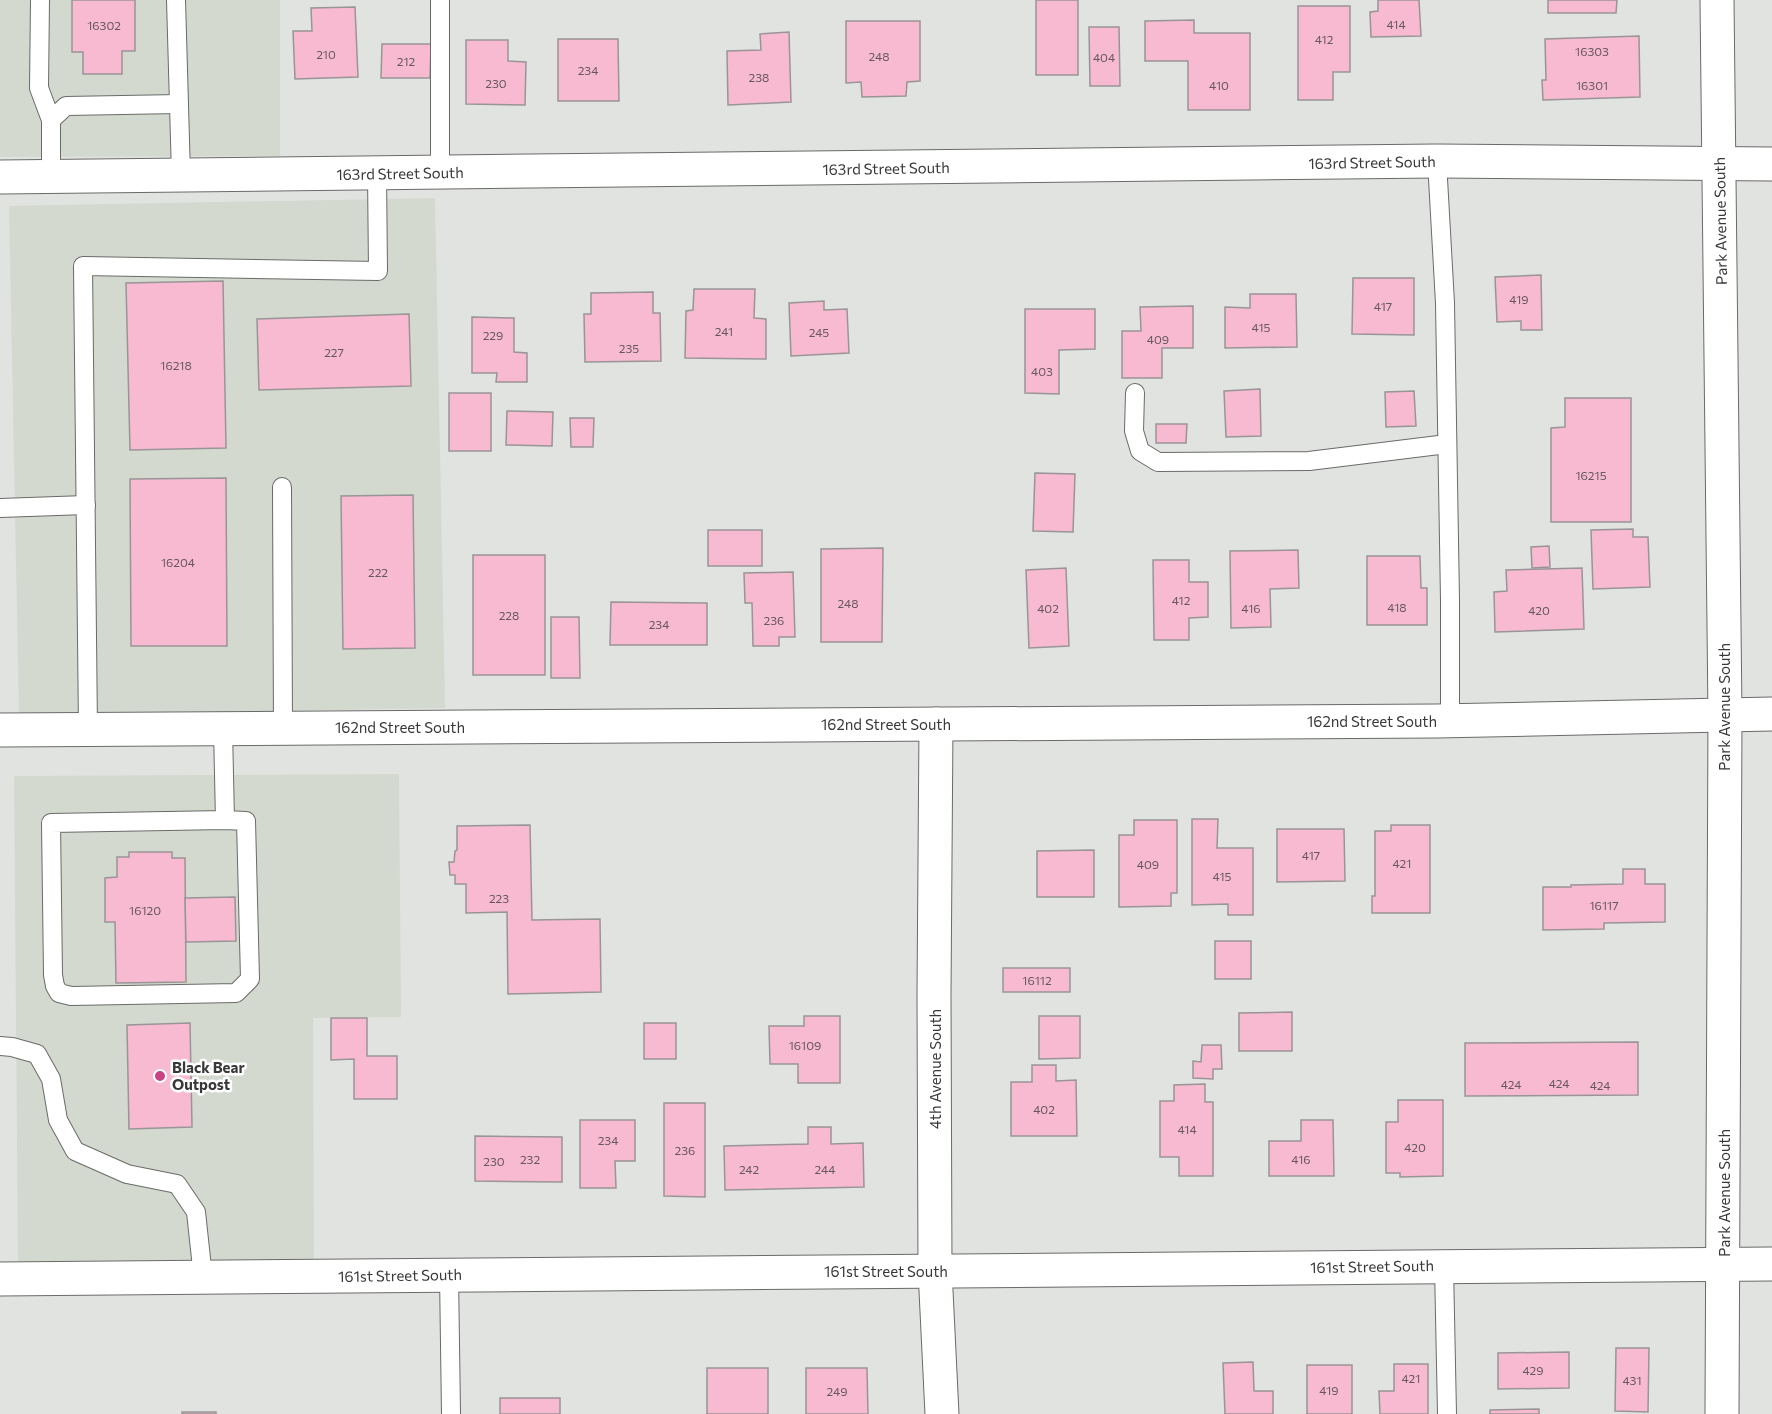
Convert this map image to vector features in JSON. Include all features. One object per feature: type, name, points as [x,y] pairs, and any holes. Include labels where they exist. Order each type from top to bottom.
[{"type":"street","name":"Park Avenue South","points":[[1718,0],[1725,714],[1722,1414]]},
{"type":"street","name":"163rd Street South","points":[[0,177],[1437,161],[1772,165]]},
{"type":"street","name":"162nd Street South","points":[[0,730],[1450,721],[1772,714]]},
{"type":"street","name":"4th Avenue South","points":[[936,724],[934,995],[936,1270],[942,1414]]},
{"type":"street","name":"161st Street South","points":[[0,1279],[1772,1264]]},
{"type":"lane","points":[[40,0],[39,88],[51,120],[51,176]]},
{"type":"lane","points":[[176,0],[181,175]]},
{"type":"lane","points":[[440,0],[440,172]]},
{"type":"lane","points":[[51,120],[66,106],[179,104]]},
{"type":"lane","points":[[1437,161],[1445,303],[1450,721]]},
{"type":"lane","points":[[88,730],[83,266],[378,270],[377,173]]},
{"type":"lane","points":[[1135,393],[1134,431],[1140,451],[1158,462],[1309,461],[1447,444]]},
{"type":"lane","points":[[282,487],[283,728]]},
{"type":"lane","points":[[0,508],[86,505]]},
{"type":"lane","points":[[223,729],[225,820]]},
{"type":"lane","points":[[225,820],[246,821],[250,980],[236,993],[70,996],[59,993],[53,975],[51,823],[225,820]]},
{"type":"lane","points":[[0,1046],[37,1054],[51,1078],[58,1120],[75,1151],[127,1174],[177,1184],[196,1212],[204,1277]]},
{"type":"lane","points":[[1444,1266],[1447,1414]]},
{"type":"lane","points":[[449,1274],[451,1414]]},
{"type":"shaded area","points":[[0,0],[280,0],[280,156],[0,157]]},
{"type":"shaded area","points":[[435,198],[445,708],[19,716],[9,206]]},
{"type":"shaded area","points":[[399,774],[401,1017],[313,1018],[314,1265],[18,1267],[14,776]]},
{"type":"building","points":[[72,0],[135,0],[135,51],[122,51],[122,74],[83,74],[83,52],[72,52]]},
{"type":"building","points":[[1036,0],[1078,0],[1078,75],[1036,75]]},
{"type":"building","points":[[1378,0],[1419,0],[1421,36],[1371,37],[1370,12],[1378,11]]},
{"type":"building","points":[[1548,0],[1617,0],[1616,13],[1548,13]]},
{"type":"building","points":[[1298,6],[1350,6],[1350,72],[1333,72],[1333,100],[1298,100]]},
{"type":"building","points":[[355,7],[358,77],[295,79],[293,31],[312,31],[311,8]]},
{"type":"building","points":[[1194,20],[1194,33],[1250,33],[1250,110],[1188,110],[1188,61],[1145,61],[1145,21]]},
{"type":"building","points":[[846,21],[920,21],[920,81],[907,82],[906,96],[862,97],[861,82],[846,83]]},
{"type":"building","points":[[1089,27],[1119,27],[1120,86],[1090,86]]},
{"type":"building","points":[[789,32],[791,102],[728,105],[727,51],[761,50],[760,34]]},
{"type":"building","points":[[1639,36],[1640,97],[1543,100],[1542,80],[1546,80],[1545,39]]},
{"type":"building","points":[[558,39],[618,39],[619,101],[558,101]]},
{"type":"building","points":[[466,40],[508,40],[508,61],[526,62],[525,105],[466,104]]},
{"type":"building","points":[[382,44],[431,44],[430,78],[381,78]]},
{"type":"building","points":[[1541,275],[1542,330],[1521,330],[1521,321],[1497,322],[1495,277]]},
{"type":"building","points":[[1353,278],[1414,278],[1414,335],[1352,334]]},
{"type":"building","points":[[223,281],[226,448],[130,450],[126,283]]},
{"type":"building","points":[[694,289],[755,289],[754,318],[766,319],[766,359],[685,358],[686,311],[693,310]]},
{"type":"building","points":[[653,292],[653,313],[660,313],[661,361],[585,362],[584,314],[591,314],[591,293]]},
{"type":"building","points":[[1250,294],[1296,294],[1297,347],[1225,348],[1225,307],[1250,308]]},
{"type":"building","points":[[824,301],[824,310],[847,309],[849,353],[791,356],[789,303]]},
{"type":"building","points":[[1193,306],[1193,348],[1162,348],[1162,378],[1122,378],[1122,331],[1141,331],[1140,307]]},
{"type":"building","points":[[1025,309],[1095,309],[1095,349],[1059,350],[1059,394],[1025,393]]},
{"type":"building","points":[[409,314],[411,386],[259,390],[257,319]]},
{"type":"building","points":[[472,317],[514,318],[514,352],[527,353],[527,382],[496,382],[497,373],[472,373]]},
{"type":"building","points":[[1260,389],[1261,436],[1226,437],[1224,391]]},
{"type":"building","points":[[1414,391],[1416,426],[1386,427],[1385,392]]},
{"type":"building","points":[[449,393],[491,393],[491,451],[449,451]]},
{"type":"building","points":[[1565,398],[1631,398],[1631,522],[1551,522],[1551,428],[1565,427]]},
{"type":"building","points":[[507,411],[553,412],[552,446],[506,445]]},
{"type":"building","points":[[570,418],[594,418],[593,447],[571,447]]},
{"type":"building","points":[[1156,424],[1187,424],[1186,443],[1156,443]]},
{"type":"building","points":[[1035,473],[1075,474],[1073,532],[1033,531]]},
{"type":"building","points":[[226,478],[227,646],[131,646],[130,479]]},
{"type":"building","points":[[413,495],[415,648],[343,649],[341,496]]},
{"type":"building","points":[[1633,529],[1633,537],[1648,537],[1650,587],[1593,589],[1591,530]]},
{"type":"building","points":[[708,530],[762,530],[762,566],[708,566]]},
{"type":"building","points":[[1549,546],[1550,567],[1532,568],[1531,547]]},
{"type":"building","points":[[883,548],[882,642],[821,642],[821,549]]},
{"type":"building","points":[[1298,550],[1299,588],[1270,589],[1271,627],[1231,628],[1230,551]]},
{"type":"building","points":[[473,555],[545,555],[545,675],[473,675]]},
{"type":"building","points":[[1367,556],[1420,556],[1421,588],[1427,588],[1427,625],[1367,625]]},
{"type":"building","points":[[1153,560],[1189,560],[1189,582],[1208,582],[1208,617],[1189,618],[1189,640],[1154,640]]},
{"type":"building","points":[[1066,568],[1069,646],[1029,648],[1026,570]]},
{"type":"building","points":[[1582,568],[1584,629],[1495,632],[1494,592],[1507,591],[1506,570]]},
{"type":"building","points":[[793,572],[795,637],[779,637],[779,646],[753,646],[752,603],[745,603],[744,573]]},
{"type":"building","points":[[611,602],[707,603],[707,645],[610,645]]},
{"type":"building","points":[[551,617],[579,617],[580,678],[551,678]]},
{"type":"building","points":[[1192,819],[1218,819],[1217,848],[1253,848],[1253,915],[1228,915],[1228,904],[1192,905]]},
{"type":"building","points":[[1134,820],[1177,820],[1177,893],[1171,893],[1171,906],[1119,907],[1119,835],[1134,835]]},
{"type":"building","points":[[530,825],[532,920],[600,919],[601,992],[508,994],[507,912],[466,913],[466,884],[455,884],[455,875],[450,875],[449,862],[454,862],[457,850],[457,826]]},
{"type":"building","points":[[1391,825],[1430,825],[1430,913],[1372,913],[1372,896],[1375,896],[1375,831],[1391,831]]},
{"type":"building","points":[[1277,829],[1344,829],[1345,881],[1277,882]]},
{"type":"building","points":[[1094,850],[1094,897],[1037,897],[1037,851]]},
{"type":"building","points":[[129,852],[172,852],[172,858],[185,858],[186,982],[116,983],[115,922],[105,922],[105,878],[117,877],[117,857],[129,857]]},
{"type":"building","points":[[1623,869],[1645,869],[1645,884],[1665,884],[1665,922],[1604,923],[1604,929],[1543,930],[1543,887],[1623,884]]},
{"type":"building","points":[[235,897],[236,941],[186,942],[185,898]]},
{"type":"building","points":[[1215,941],[1251,941],[1251,979],[1215,979]]},
{"type":"building","points":[[1003,968],[1070,968],[1070,992],[1003,992]]},
{"type":"building","points":[[1292,1012],[1292,1051],[1239,1051],[1239,1013]]},
{"type":"building","points":[[804,1016],[840,1016],[840,1083],[798,1083],[798,1064],[770,1064],[769,1026],[804,1026]]},
{"type":"building","points":[[1039,1016],[1080,1016],[1080,1058],[1039,1059]]},
{"type":"building","points":[[331,1018],[367,1018],[367,1056],[397,1056],[397,1099],[354,1099],[354,1059],[331,1060]]},
{"type":"building","name":"Black Bear Outpost","points":[[190,1023],[192,1127],[129,1129],[127,1025]]},
{"type":"building","points":[[644,1023],[676,1023],[676,1059],[644,1059]]},
{"type":"building","points":[[1638,1042],[1638,1095],[1465,1096],[1465,1043]]},
{"type":"building","points":[[1202,1045],[1221,1045],[1222,1069],[1213,1069],[1213,1079],[1193,1078],[1193,1061],[1201,1062]]},
{"type":"building","points":[[1032,1065],[1056,1065],[1056,1081],[1076,1080],[1077,1136],[1011,1136],[1011,1082],[1032,1082]]},
{"type":"building","points":[[1205,1084],[1205,1102],[1213,1102],[1213,1176],[1179,1176],[1179,1157],[1160,1157],[1160,1101],[1174,1101],[1174,1085]]},
{"type":"building","points":[[1398,1100],[1443,1100],[1443,1176],[1400,1177],[1400,1173],[1386,1173],[1386,1122],[1398,1122]]},
{"type":"building","points":[[664,1103],[705,1103],[705,1197],[664,1196]]},
{"type":"building","points":[[580,1120],[635,1120],[635,1161],[615,1161],[616,1188],[580,1188]]},
{"type":"building","points":[[1301,1120],[1333,1120],[1334,1176],[1269,1176],[1269,1141],[1301,1141]]},
{"type":"building","points":[[808,1127],[831,1127],[831,1144],[863,1143],[864,1187],[725,1190],[724,1146],[808,1144]]},
{"type":"building","points":[[475,1136],[562,1137],[562,1182],[475,1181]]},
{"type":"building","points":[[1616,1348],[1649,1348],[1648,1412],[1615,1411]]},
{"type":"building","points":[[1569,1352],[1569,1388],[1498,1389],[1498,1353]]},
{"type":"building","points":[[1253,1362],[1254,1391],[1273,1391],[1273,1414],[1225,1414],[1223,1363]]},
{"type":"building","points":[[1394,1364],[1428,1364],[1428,1414],[1380,1414],[1379,1391],[1394,1391]]},
{"type":"building","points":[[1307,1365],[1352,1365],[1352,1414],[1307,1414]]},
{"type":"building","points":[[707,1368],[768,1368],[768,1414],[707,1414]]},
{"type":"building","points":[[806,1368],[867,1368],[868,1414],[806,1414]]},
{"type":"building","points":[[500,1398],[560,1398],[560,1414],[500,1414]]},
{"type":"building","points":[[1539,1409],[1539,1414],[1490,1414],[1490,1410]]},
{"type":"building","points":[[182,1412],[216,1412],[216,1414],[182,1414]]},
{"type":"place","name":"Black Bear Outpost","points":[[160,1076]]}]
